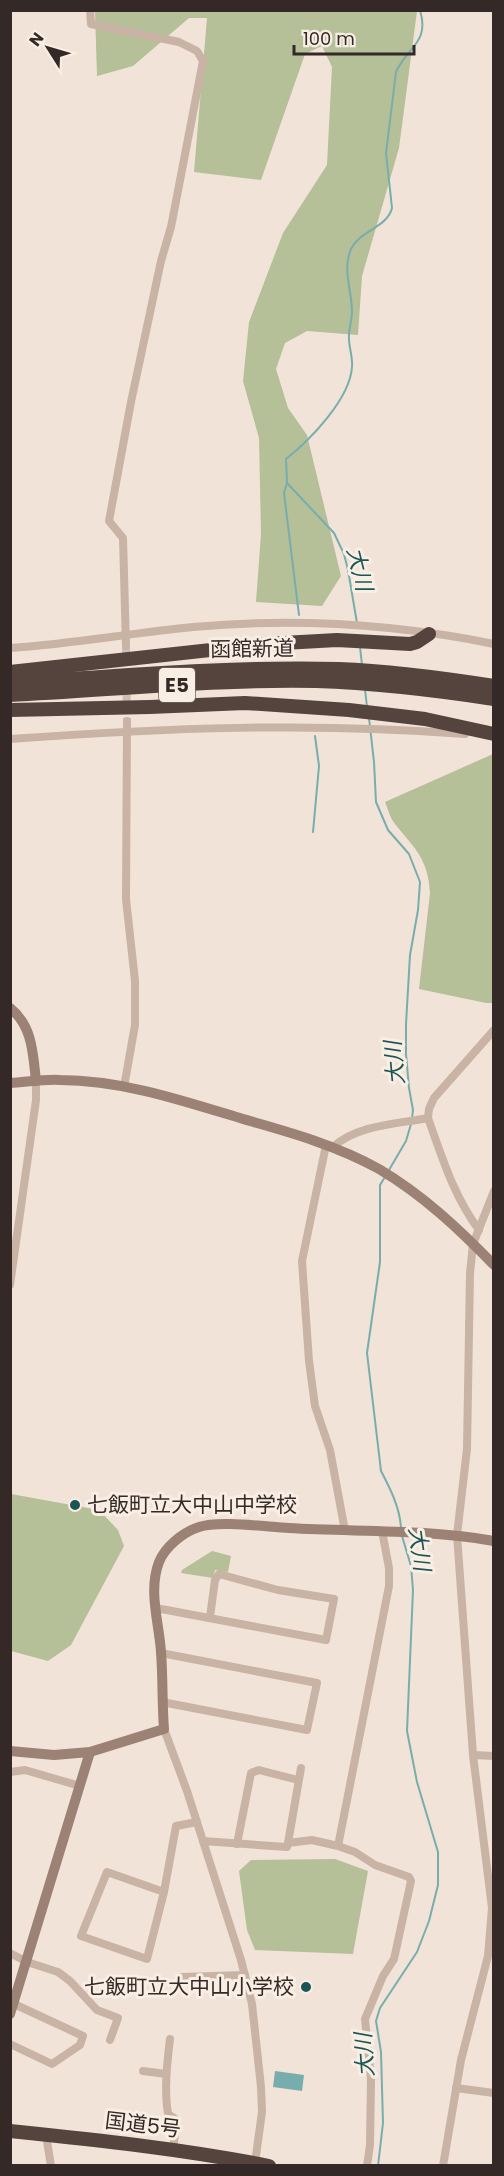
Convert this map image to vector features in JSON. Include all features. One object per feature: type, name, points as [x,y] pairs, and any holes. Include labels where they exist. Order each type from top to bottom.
[{"type":"highway","points":[[10,672],[265,644],[337,640],[410,644],[429,634]]},
{"type":"highway","name":"函館新道","points":[[10,683],[213,670],[371,678],[439,678],[494,686]]},
{"type":"highway","name":"函館新道","points":[[10,695],[342,676]]},
{"type":"highway","name":"函館新道","points":[[371,678],[494,699]]},
{"type":"highway","points":[[10,710],[150,708],[245,703],[349,710],[425,719],[494,735]]},
{"type":"highway","name":"国道5号","points":[[10,2131],[173,2150],[216,2161],[262,2164]]},
{"type":"street","points":[[90,10],[91,24],[179,42],[197,51],[203,61],[171,227],[161,261],[131,402],[109,520],[123,538],[126,646]]},
{"type":"street","points":[[10,648],[195,627],[334,623],[456,636],[494,644]]},
{"type":"street","points":[[124,1087],[135,1025],[135,981],[126,900],[127,721]]},
{"type":"street","points":[[10,738],[128,732],[352,727],[494,735]]},
{"type":"street","points":[[10,1008],[23,1021],[31,1039],[36,1081],[36,1100],[10,1285]]},
{"type":"street","points":[[479,1230],[462,1205],[452,1184],[428,1118],[434,1098],[494,1030]]},
{"type":"street","points":[[10,1083],[69,1080],[124,1087],[298,1134],[330,1146],[378,1169],[424,1200],[494,1265]]},
{"type":"street","points":[[345,1531],[332,1458],[315,1406],[309,1361],[302,1261],[330,1146],[355,1133],[408,1120],[428,1118]]},
{"type":"street","points":[[443,2166],[461,2060],[488,1956],[491,1930],[492,1908],[473,1755],[457,1535],[467,1449],[470,1273],[473,1244],[494,1191]]},
{"type":"street","points":[[262,2164],[261,2086],[252,2004],[197,1822],[164,1729],[161,1653],[153,1593],[155,1576],[162,1556],[177,1539],[202,1526],[407,1531],[494,1541]]},
{"type":"street","points":[[338,1846],[389,1586],[386,1531]]},
{"type":"street","points":[[156,1608],[326,1640],[334,1599],[278,1590],[219,1574],[215,1580],[210,1617]]},
{"type":"street","points":[[161,1653],[317,1683],[307,1730],[162,1702]]},
{"type":"street","points":[[10,1751],[54,1755],[90,1752],[164,1729]]},
{"type":"street","points":[[10,2044],[52,2064],[80,2045],[83,2036],[12,2009],[90,1752]]},
{"type":"street","points":[[473,1755],[494,1756]]},
{"type":"street","points":[[202,1841],[287,1847],[301,1767]]},
{"type":"street","points":[[10,1772],[25,1770],[81,1786]]},
{"type":"street","points":[[237,1844],[251,1773],[259,1770],[298,1780]]},
{"type":"street","points":[[164,1892],[107,1872],[81,1936],[147,1959],[164,1892],[176,1826],[197,1822]]},
{"type":"street","points":[[288,1843],[312,1840],[338,1846],[355,1852],[375,1865],[409,1877],[411,1881],[394,1959],[383,1976],[365,2019],[371,2079],[370,2145],[367,2166]]},
{"type":"street","points":[[10,1953],[27,1962],[58,1972],[97,2010],[118,2018],[110,2040]]},
{"type":"street","points":[[182,1977],[245,1975]]},
{"type":"street","points":[[170,2039],[166,2100],[168,2114],[177,2120],[173,2150]]},
{"type":"street","points":[[143,2071],[166,2073]]},
{"type":"street","points":[[456,2088],[494,2093]]},
{"type":"street","points":[[46,2135],[51,2166]]},
{"type":"green space","points":[[95,11],[417,11],[399,148],[362,276],[358,335],[307,331],[285,343],[276,369],[288,408],[307,435],[341,576],[322,606],[256,602],[261,534],[259,438],[243,381],[249,322],[283,233],[327,165],[332,67],[322,46],[305,54],[261,180],[194,172],[207,18],[189,18],[133,66],[97,76]]},
{"type":"green space","points":[[493,754],[494,1003],[486,1003],[419,989],[430,893],[429,881],[423,862],[393,822],[385,802]]},
{"type":"green space","points":[[11,1494],[99,1510],[118,1530],[124,1546],[71,1645],[48,1661],[11,1651]]},
{"type":"green space","points":[[212,1551],[231,1556],[228,1572],[215,1570],[213,1578],[181,1573],[182,1570]]},
{"type":"green space","points":[[335,1859],[368,1871],[353,1954],[255,1950],[247,1930],[239,1871],[251,1860]]},
{"type":"water","points":[[275,2071],[304,2075],[302,2091],[273,2087]]},
{"type":"waterway","name":"大川","points":[[357,623],[344,554],[334,533],[287,483],[286,459],[327,418],[337,405],[350,379],[352,363],[349,335],[352,304],[347,272],[348,257],[360,237],[385,220],[392,208],[386,153],[396,72],[420,38],[422,30],[420,10]]},
{"type":"waterway","points":[[287,483],[284,493],[299,615]]},
{"type":"waterway","name":"大川","points":[[360,647],[362,665]]},
{"type":"waterway","name":"大川","points":[[365,689],[367,707]]},
{"type":"waterway","name":"大川","points":[[369,718],[376,802],[388,830],[409,854],[420,882],[418,910],[410,955],[406,1024],[406,1054],[412,1118]]},
{"type":"waterway","points":[[313,832],[319,766],[315,736]]},
{"type":"waterway","name":"大川","points":[[389,1170],[406,1141],[411,1124]]},
{"type":"waterway","name":"大川","points":[[385,1177],[380,1185],[380,1262],[367,1353],[381,1471],[397,1506],[401,1528]]},
{"type":"waterway","name":"大川","points":[[378,2166],[383,2123],[381,2052],[376,2021],[380,2008],[417,1952],[429,1921],[438,1885],[438,1852],[417,1782],[407,1731],[413,1590],[411,1566],[402,1536]]},
{"type":"tunnel","points":[[126,646],[127,721]]},
{"type":"place","name":"七飯町立大中山中学校","points":[[75,1505]]},
{"type":"place","name":"七飯町立大中山小学校","points":[[306,1987]]}]
